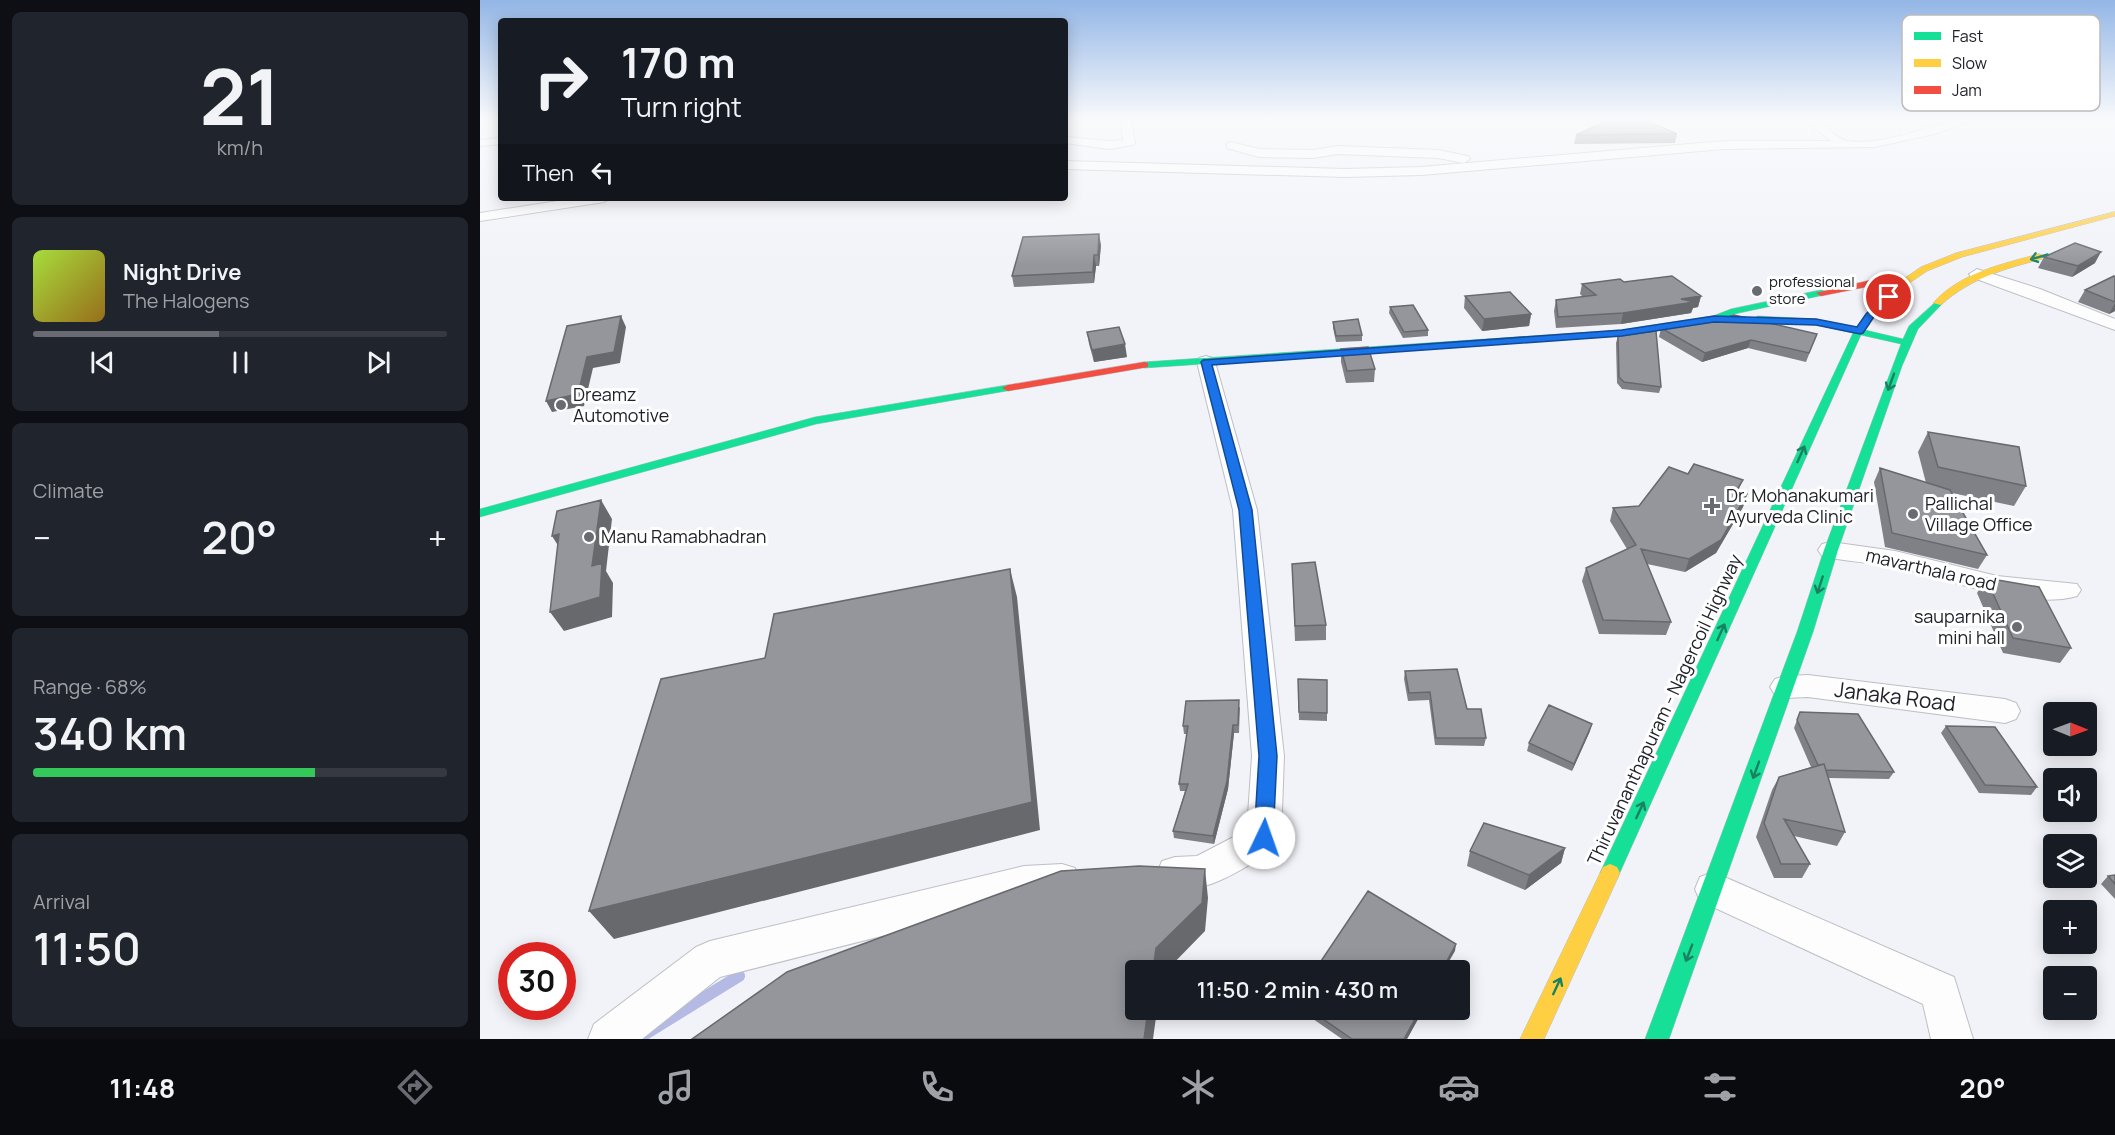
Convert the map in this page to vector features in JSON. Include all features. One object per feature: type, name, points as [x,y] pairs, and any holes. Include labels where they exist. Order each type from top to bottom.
[{"type":"main road","name":"Thiruvananthapuram - Nagercoil Highway","points":[[1532,1039],[1671,744],[1843,352],[1869,316],[1902,284],[1924,269],[1959,255],[2115,214]]},
{"type":"main road","points":[[1657,1039],[1713,889],[1831,550],[1913,327],[1951,290],[1977,274],[2057,252]]},
{"type":"main road","points":[[1714,319],[1731,312],[1871,283],[1902,284]]},
{"type":"main road","points":[[480,513],[815,421],[1133,366],[1622,333],[1714,319],[1816,322],[1908,343]]},
{"type":"main road","points":[[1765,319],[1798,334]]},
{"type":"street","points":[[1181,167],[1345,173],[1468,167]]},
{"type":"street","points":[[480,217],[584,201]]},
{"type":"street","points":[[1977,274],[2034,293],[2115,325]]},
{"type":"street","points":[[1142,875],[1201,872],[1264,838],[1268,756],[1245,510],[1206,362]]},
{"type":"street","name":"mavarthala road","points":[[1831,550],[1895,559],[1996,585],[2040,590],[2068,590]]},
{"type":"street","name":"Janaka Road","points":[[1785,687],[1808,686],[2005,711]]},
{"type":"street","points":[[609,1039],[710,960],[1024,883],[1095,878]]},
{"type":"street","points":[[1713,889],[1940,991],[1952,1039]]},
{"type":"building","points":[[1099,234],[1098,255],[1094,255],[1093,272],[1012,276],[1023,237]]},
{"type":"building","points":[[2075,243],[2101,252],[2078,266],[2044,257]]},
{"type":"building","points":[[1672,276],[1701,296],[1681,299],[1694,302],[1623,313],[1558,317],[1556,300],[1596,295],[1582,284]]},
{"type":"building","points":[[2114,276],[2115,302],[2085,290]]},
{"type":"building","points":[[1510,292],[1531,314],[1484,319],[1465,296]]},
{"type":"building","points":[[1413,305],[1428,330],[1404,332],[1390,307]]},
{"type":"building","points":[[1734,315],[1817,334],[1809,353],[1751,340],[1705,353],[1661,328],[1718,320]]},
{"type":"building","points":[[621,316],[614,352],[587,357],[578,394],[546,401],[567,326]]},
{"type":"building","points":[[1358,319],[1362,335],[1336,336],[1333,322]]},
{"type":"building","points":[[1119,327],[1125,344],[1092,350],[1087,332]]},
{"type":"building","points":[[1656,331],[1661,387],[1624,382],[1619,377],[1618,336]]},
{"type":"building","points":[[1368,347],[1375,369],[1347,371],[1341,349]]},
{"type":"building","points":[[1928,432],[2019,447],[2026,486],[1938,467]]},
{"type":"building","points":[[1694,464],[1743,480],[1736,491],[1747,494],[1721,540],[1689,559],[1641,549],[1671,622],[1603,620],[1586,568],[1636,545],[1613,508],[1639,506],[1669,467],[1688,474]]},
{"type":"building","points":[[1880,468],[1950,490],[1987,555],[1892,533]]},
{"type":"building","points":[[601,500],[592,566],[602,563],[600,597],[550,612],[559,534],[552,536],[557,511]]},
{"type":"building","points":[[1315,562],[1326,625],[1295,626],[1292,564]]},
{"type":"building","points":[[1010,569],[1032,802],[589,911],[661,679],[765,658],[774,614]]},
{"type":"building","points":[[1986,578],[2039,587],[2071,648],[2013,638]]},
{"type":"building","points":[[1457,669],[1467,709],[1481,709],[1486,738],[1436,738],[1430,692],[1409,693],[1405,671]]},
{"type":"building","points":[[1298,679],[1327,680],[1327,713],[1299,712]]},
{"type":"building","points":[[1239,700],[1238,725],[1233,725],[1227,781],[1213,836],[1173,831],[1188,784],[1179,784],[1188,726],[1183,726],[1186,701]]},
{"type":"building","points":[[1549,705],[1592,724],[1574,764],[1529,743]]},
{"type":"building","points":[[1800,712],[1858,714],[1894,772],[1826,770],[1824,764],[1818,765],[1797,720]]},
{"type":"building","points":[[1946,726],[1995,727],[2037,787],[1985,785]]},
{"type":"building","points":[[1824,764],[1845,832],[1784,819],[1810,864],[1781,864],[1764,823],[1779,777]]},
{"type":"building","points":[[1484,823],[1565,848],[1529,875],[1470,851]]},
{"type":"building","points":[[1139,866],[1205,869],[1202,903],[1156,948],[1154,960],[1125,960],[1125,1020],[1147,1020],[1144,1039],[692,1039],[787,972],[1061,871]]},
{"type":"building","points":[[2115,875],[2115,884],[2108,876]]},
{"type":"building","points":[[1368,891],[1456,944],[1447,960],[1322,960]]},
{"type":"building","points":[[1324,1020],[1414,1020],[1404,1039],[1352,1039]]},
{"type":"waterway","points":[[637,1039],[739,976]]},
{"type":"traffic: fast","points":[[1144,365],[1621,333],[1715,319],[1731,312],[1821,293]]},
{"type":"traffic: fast","points":[[1657,1039],[1805,632],[1831,550],[1897,366],[1913,328],[1938,303]]},
{"type":"traffic: fast","points":[[1758,319],[1816,322],[1908,343]]},
{"type":"traffic: fast","points":[[1610,873],[1855,337],[1865,324]]},
{"type":"traffic: fast","points":[[480,513],[815,421],[1008,388]]},
{"type":"traffic: slow","points":[[1865,324],[1876,309],[1902,284],[1924,269],[1959,255],[2115,214]]},
{"type":"traffic: slow","points":[[1938,303],[1973,278],[1997,268],[2039,257]]},
{"type":"traffic: slow","points":[[1532,1039],[1610,873]]},
{"type":"traffic: jam","points":[[1821,293],[1871,283],[1902,284]]},
{"type":"traffic: jam","points":[[1008,388],[1144,365]]},
{"type":"place","name":"professional store","points":[[1757,291]]},
{"type":"place","name":"Dreamz Automotive","points":[[561,405]]},
{"type":"place","name":"Dr. Mohanakumari Ayurveda Clinic","points":[[1712,506]]},
{"type":"place","name":"Pallichal Village Office","points":[[1913,514]]},
{"type":"place","name":"Manu Ramabhadran","points":[[589,537]]},
{"type":"place","name":"sauparnika mini hall","points":[[2017,627]]},
{"type":"route","points":[[1264,838],[1268,756],[1245,510],[1206,362],[1565,335],[1622,333],[1714,319],[1816,322],[1860,331],[1869,316],[1889,297]]}]
